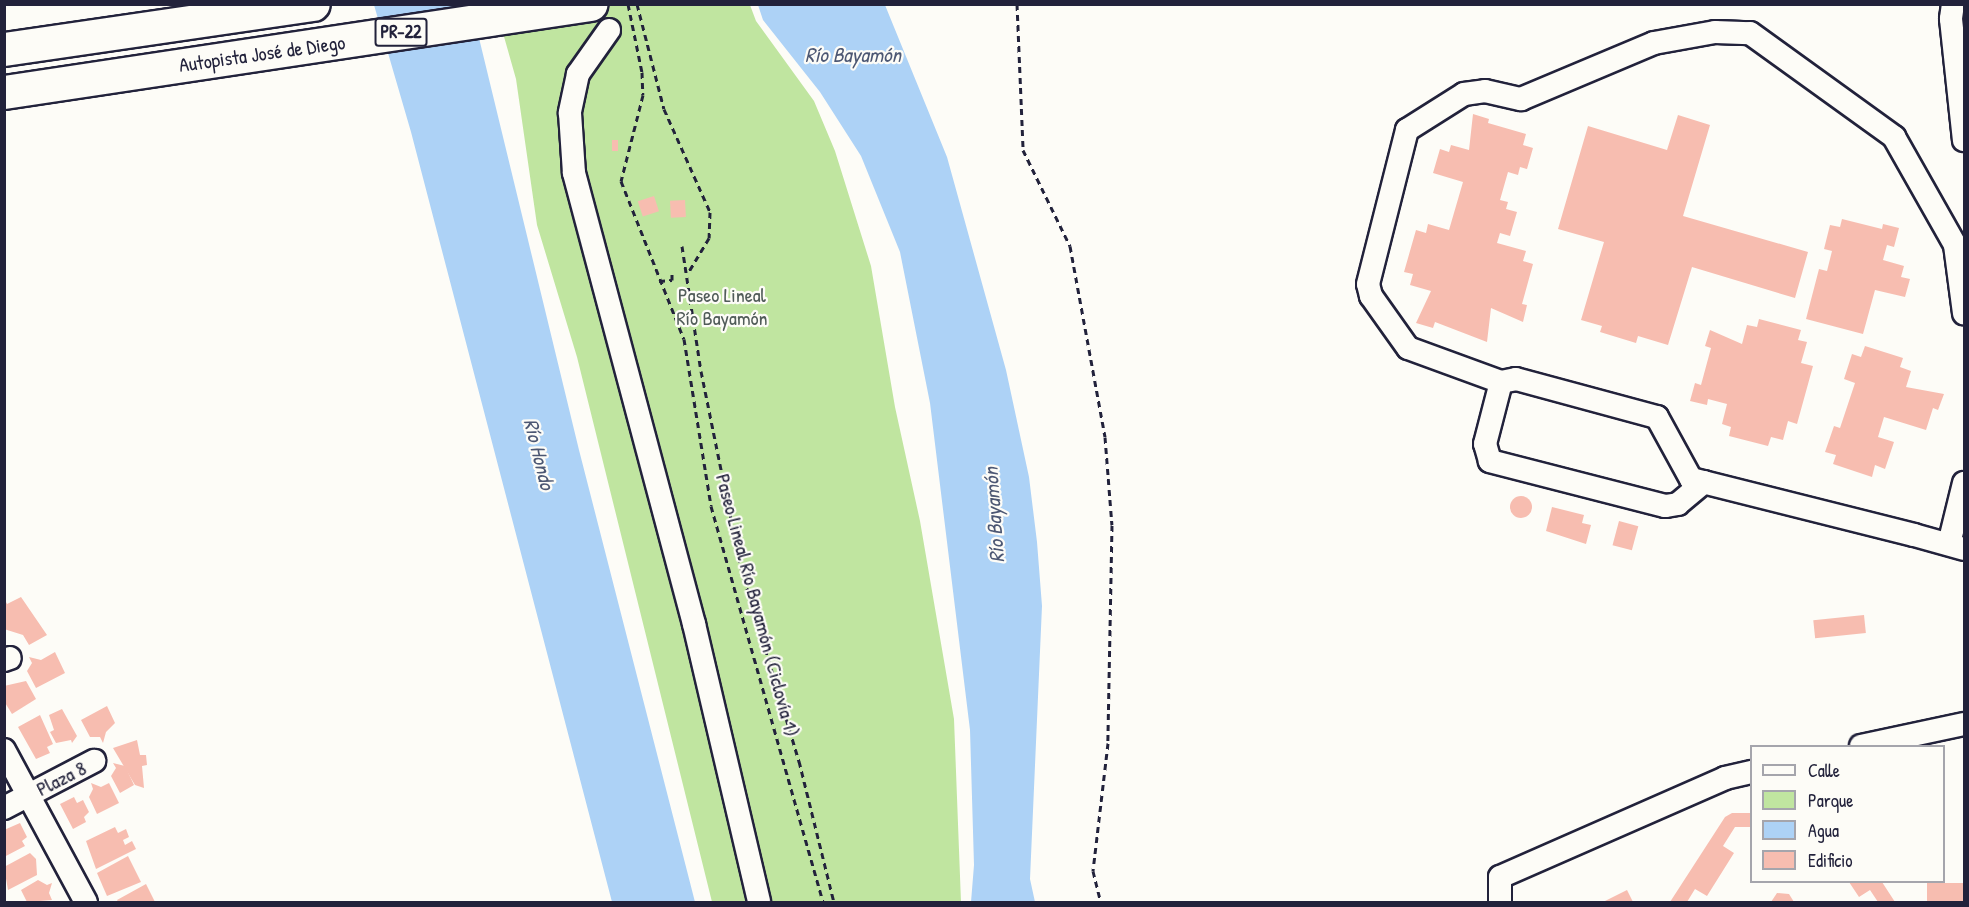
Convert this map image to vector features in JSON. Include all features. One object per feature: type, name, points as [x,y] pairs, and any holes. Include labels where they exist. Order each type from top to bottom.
[{"type":"highway","name":"Autopista José de Diego","points":[[4,49],[313,4]]},
{"type":"highway","name":"Autopista José de Diego","points":[[4,92],[207,61],[600,17]]},
{"type":"highway","points":[[4,79],[138,62],[207,61]]},
{"type":"street","points":[[1953,4],[1951,19],[1965,140]]},
{"type":"street","points":[[600,17],[578,74],[570,113],[574,172],[694,624],[759,903]]},
{"type":"street","points":[[1965,313],[1955,245],[1894,137],[1750,33],[1715,32],[1654,43],[1521,99],[1485,91],[1464,94],[1407,130],[1368,284],[1371,296],[1408,348],[1501,382],[1516,379],[1657,417],[1691,479],[1957,547],[1965,483]]},
{"type":"street","points":[[1501,382],[1485,444],[1490,461],[1665,506],[1678,504],[1704,482]]},
{"type":"street","points":[[1870,745],[1965,724]]},
{"type":"street","points":[[4,750],[86,903]]},
{"type":"street","name":"Plaza 8","points":[[4,808],[94,761]]},
{"type":"street","points":[[1500,903],[1500,878],[1725,778],[1750,772]]},
{"type":"path","name":"Paseo Lineal Río Bayamón (Ciclovía 1)","points":[[628,4],[642,72],[643,95],[621,181],[684,339],[711,506],[823,903]]},
{"type":"path","points":[[637,4],[664,109],[710,212],[709,238],[688,273]]},
{"type":"path","points":[[1017,4],[1023,150],[1070,246],[1105,437],[1112,525],[1107,743],[1093,871],[1101,903]]},
{"type":"path","points":[[682,246],[688,273],[701,371],[741,568],[799,761],[834,903]]},
{"type":"path","points":[[660,281],[672,280],[672,270]]},
{"type":"green space","name":"Paseo Lineal Río Bayamón","points":[[495,5],[750,5],[756,21],[814,101],[835,151],[871,266],[895,407],[920,521],[954,719],[961,902],[712,902],[577,357],[537,225],[516,79]]},
{"type":"water","name":"Río Hondo","points":[[374,5],[471,5],[579,450],[695,902],[612,902],[411,132]]},
{"type":"water","name":"Río Bayamón","points":[[758,5],[885,5],[947,157],[1006,370],[1029,477],[1037,542],[1042,606],[1030,879],[1035,902],[971,902],[974,865],[970,730],[930,403],[900,252],[861,156],[820,92],[763,20]]},
{"type":"building","points":[[1473,114],[1489,119],[1488,123],[1526,134],[1523,145],[1533,148],[1527,169],[1520,167],[1518,175],[1508,172],[1500,200],[1508,202],[1506,209],[1517,212],[1510,236],[1500,233],[1497,243],[1526,251],[1523,261],[1533,264],[1522,304],[1527,305],[1523,322],[1491,308],[1487,342],[1435,322],[1433,328],[1416,323],[1431,291],[1410,285],[1413,274],[1404,272],[1416,230],[1426,233],[1428,224],[1449,230],[1463,182],[1433,173],[1440,149],[1449,152],[1451,145],[1469,150]]},
{"type":"building","points":[[1678,115],[1710,125],[1683,216],[1808,252],[1795,298],[1692,267],[1668,345],[1638,336],[1636,343],[1600,332],[1602,326],[1581,320],[1604,242],[1558,229],[1588,126],[1667,150]]},
{"type":"building","points":[[612,140],[618,140],[618,151],[612,151]]},
{"type":"building","points":[[654,196],[659,211],[643,216],[638,201]]},
{"type":"building","points":[[685,200],[686,217],[671,218],[670,201]]},
{"type":"building","points":[[1842,219],[1882,229],[1883,224],[1899,228],[1894,247],[1887,245],[1883,260],[1904,266],[1901,277],[1910,279],[1905,297],[1875,290],[1863,334],[1806,319],[1819,269],[1827,271],[1832,251],[1824,249],[1830,225],[1840,227]]},
{"type":"building","points":[[1759,319],[1801,330],[1798,340],[1807,342],[1801,363],[1813,366],[1797,424],[1788,421],[1783,440],[1771,437],[1768,446],[1729,436],[1731,427],[1722,424],[1727,404],[1708,399],[1707,405],[1690,401],[1695,383],[1701,385],[1711,348],[1705,346],[1710,330],[1742,344],[1747,325],[1757,327]]},
{"type":"building","points":[[1865,346],[1903,358],[1900,367],[1911,371],[1906,387],[1944,394],[1938,410],[1933,408],[1926,430],[1884,417],[1878,437],[1894,442],[1885,469],[1875,465],[1872,477],[1833,464],[1836,455],[1825,452],[1834,426],[1840,428],[1855,383],[1844,379],[1852,354],[1861,357]]},
{"type":"building","points":[[1521,496],[1529,499],[1532,507],[1529,515],[1521,518],[1513,515],[1510,507],[1513,499]]},
{"type":"building","points":[[1552,507],[1584,515],[1582,523],[1591,525],[1586,544],[1546,531]]},
{"type":"building","points":[[1619,521],[1638,526],[1632,550],[1613,545]]},
{"type":"building","points":[[21,597],[47,635],[29,645],[23,635],[4,629],[4,598],[7,604]]},
{"type":"building","points":[[1864,615],[1866,633],[1815,638],[1813,620]]},
{"type":"building","points":[[55,652],[65,673],[36,688],[27,671],[32,663],[29,657],[41,660]]},
{"type":"building","points":[[26,681],[36,699],[12,714],[4,701],[4,686]]},
{"type":"building","points":[[107,706],[115,723],[106,732],[103,743],[100,737],[90,737],[81,720]]},
{"type":"building","points":[[62,709],[77,736],[72,743],[71,740],[56,743],[50,732],[54,730],[49,715]]},
{"type":"building","points":[[40,715],[53,744],[47,747],[50,753],[36,759],[18,727]]},
{"type":"building","points":[[137,740],[140,755],[146,755],[147,765],[142,766],[144,788],[135,785],[113,748]]},
{"type":"building","points":[[113,763],[125,766],[134,785],[120,793],[111,776],[116,768]]},
{"type":"building","points":[[91,783],[101,787],[109,783],[119,803],[97,814],[89,797],[93,789]]},
{"type":"building","points":[[74,797],[77,803],[83,800],[89,812],[84,817],[86,822],[73,829],[60,804]]},
{"type":"building","points":[[1732,813],[1750,813],[1750,827],[1735,827],[1723,846],[1734,853],[1707,896],[1695,889],[1687,902],[1670,902],[1725,817]]},
{"type":"building","points":[[20,823],[27,837],[22,841],[25,846],[4,857],[4,830]]},
{"type":"building","points":[[115,827],[118,833],[126,829],[129,837],[123,840],[125,845],[132,841],[136,849],[96,869],[86,841]]},
{"type":"building","points":[[30,853],[36,859],[37,875],[8,890],[4,867]]},
{"type":"building","points":[[128,856],[141,882],[107,896],[97,873]]},
{"type":"building","points":[[38,880],[47,885],[52,883],[49,893],[52,900],[27,902],[21,890]]},
{"type":"building","points":[[1850,883],[1883,883],[1895,902],[1878,902],[1870,890],[1859,897]]},
{"type":"building","points":[[1927,883],[1964,883],[1964,902],[1927,902]]},
{"type":"building","points":[[146,884],[155,902],[118,902],[117,900]]},
{"type":"building","points":[[1627,890],[1633,902],[1603,902]]},
{"type":"building","points":[[1777,893],[1789,894],[1794,902],[1771,902]]}]
